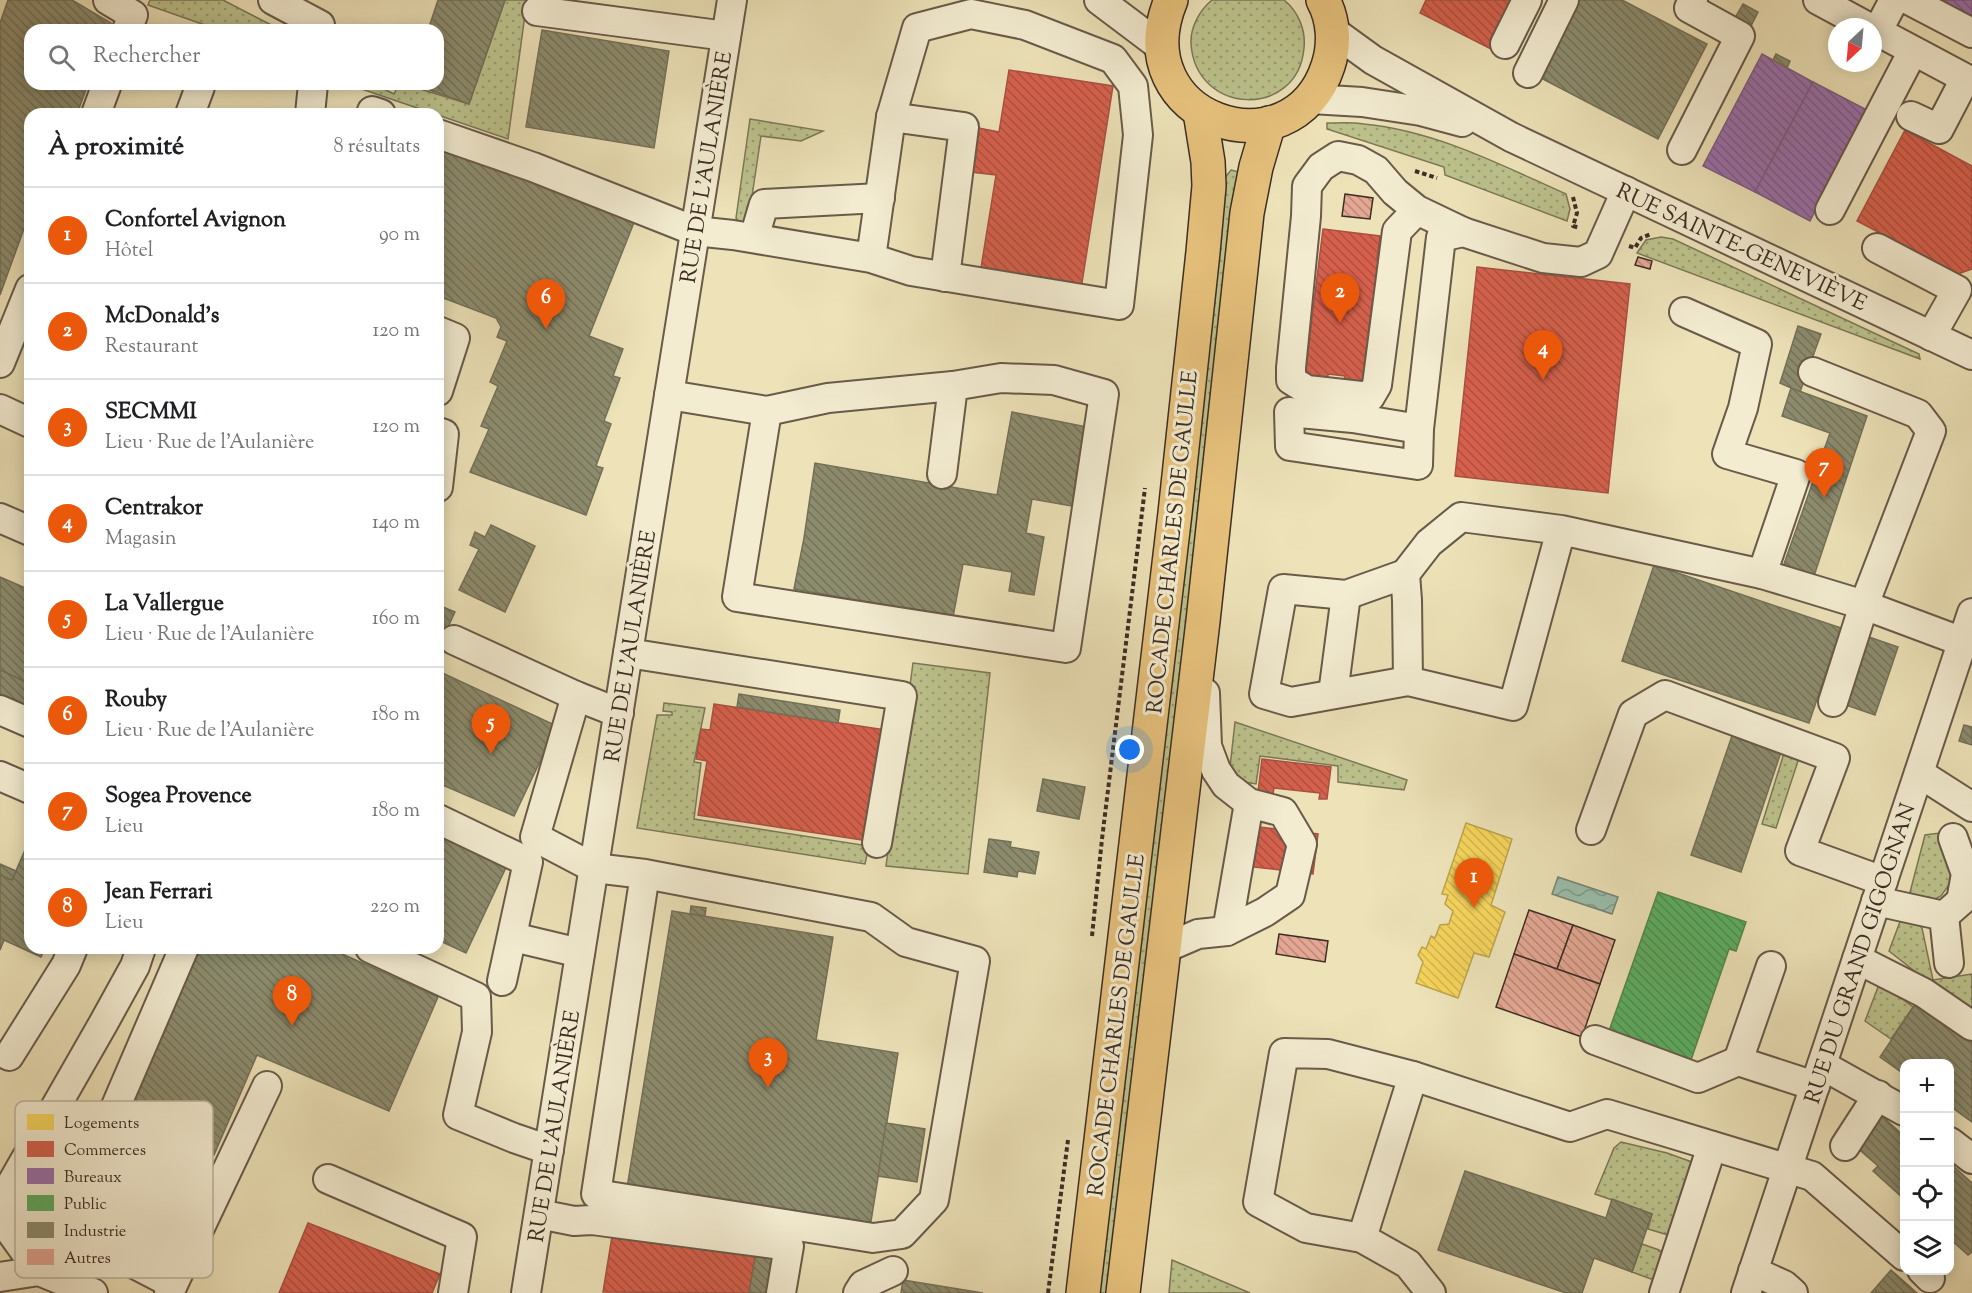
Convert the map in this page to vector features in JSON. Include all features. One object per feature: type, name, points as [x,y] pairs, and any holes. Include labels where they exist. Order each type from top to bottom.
[{"type":"main road","points":[[1171,0],[1163,19],[1160,46],[1167,72],[1180,95],[1200,112],[1222,123],[1245,126],[1269,123],[1292,114],[1311,99],[1324,78],[1332,55],[1333,30],[1327,6],[1323,0]]},
{"type":"main road","name":"ROCADE CHARLES DE GAULLE","points":[[1083,1293],[1172,537],[1203,252],[1209,186],[1208,162],[1200,112]]},
{"type":"main road","name":"ROCADE CHARLES DE GAULLE","points":[[1123,1293],[1203,621],[1247,213],[1256,167],[1269,123]]},
{"type":"street","points":[[108,0],[133,15],[129,24]]},
{"type":"street","points":[[273,0],[321,18]]},
{"type":"street","name":"RUE DE L'AULANIÈRE","points":[[526,1293],[732,0]]},
{"type":"street","points":[[444,136],[532,167],[695,231],[754,238],[871,258],[911,271],[1119,305],[1138,135],[1133,86],[1113,59],[1025,25],[971,14],[944,0]]},
{"type":"street","points":[[1099,0],[1160,46]]},
{"type":"street","points":[[1505,44],[1527,0]]},
{"type":"street","points":[[1528,73],[1564,0]]},
{"type":"street","points":[[1682,150],[1740,36],[1689,8],[1693,0]]},
{"type":"street","points":[[1830,210],[1886,37],[1894,0]]},
{"type":"street","points":[[1830,3],[1886,37],[1969,80],[1939,129],[1911,116]]},
{"type":"street","points":[[1886,37],[1915,3],[1972,33]]},
{"type":"street","points":[[537,11],[726,36]]},
{"type":"street","points":[[871,258],[891,117],[917,28],[971,14]]},
{"type":"street","points":[[1333,30],[1373,60],[1511,136]]},
{"type":"street","points":[[98,108],[105,90]]},
{"type":"street","points":[[192,108],[199,90]]},
{"type":"street","points":[[311,108],[312,90]]},
{"type":"street","points":[[1311,99],[1362,102],[1421,111],[1511,136]]},
{"type":"street","points":[[891,117],[964,127],[945,277]]},
{"type":"street","name":"RUE SAINTE-GENEVIÈVE","points":[[1511,136],[1972,355]]},
{"type":"street","points":[[1417,210],[1397,231],[1377,384],[1370,397],[1307,390],[1291,380],[1307,186],[1321,167],[1338,156],[1358,160],[1376,170],[1395,192],[1417,210],[1463,232],[1543,258],[1581,262],[1598,254],[1626,191]]},
{"type":"street","points":[[754,238],[764,204],[880,198]]},
{"type":"street","points":[[1419,429],[1442,237],[1463,232]]},
{"type":"street","points":[[1877,248],[1965,289],[1931,336]]},
{"type":"street","points":[[0,363],[24,304]]},
{"type":"street","points":[[1684,312],[1758,344],[1743,408],[1727,454],[1796,474],[1762,574]]},
{"type":"street","points":[[444,334],[455,338],[444,372]]},
{"type":"street","points":[[1814,372],[1918,414],[1931,432],[1864,604],[1833,702]]},
{"type":"street","points":[[669,394],[767,411],[828,398],[953,386],[1001,378],[1054,380],[1104,394],[1066,648],[737,597],[767,411]]},
{"type":"street","points":[[942,474],[953,386]]},
{"type":"street","points":[[0,409],[24,420]]},
{"type":"street","points":[[1561,530],[1513,706],[1408,681],[1291,702],[1264,694],[1283,589],[1346,595],[1405,574],[1429,543],[1461,517],[1561,530],[1762,574],[1864,604],[1963,642]]},
{"type":"street","points":[[0,518],[24,528]]},
{"type":"street","points":[[1405,574],[1408,681]]},
{"type":"street","points":[[1333,694],[1346,595]]},
{"type":"street","name":"RUE DU GRAND GIGOGNAN","points":[[1750,1282],[1972,614]]},
{"type":"street","points":[[1163,949],[1198,934],[1227,931],[1265,912],[1290,895],[1302,844],[1283,812],[1249,803],[1226,785],[1216,770],[1207,746],[1203,621]]},
{"type":"street","points":[[454,640],[576,696],[619,713]]},
{"type":"street","points":[[628,653],[902,696],[878,843]]},
{"type":"street","points":[[1591,830],[1633,714],[1665,695],[1835,758],[1800,851],[1880,891],[1944,916]]},
{"type":"street","points":[[576,696],[535,837],[594,868],[645,874],[871,917],[906,942],[975,961],[934,1200],[902,1234],[873,1238],[596,1194],[645,874]]},
{"type":"street","points":[[0,710],[24,720]]},
{"type":"street","points":[[1919,773],[1972,807]]},
{"type":"street","points":[[0,776],[24,786]]},
{"type":"street","points":[[1227,931],[1249,803]]},
{"type":"street","points":[[444,822],[528,862],[502,981]]},
{"type":"street","points":[[1944,916],[1961,901],[1966,874],[1953,838]]},
{"type":"street","points":[[1944,916],[1949,963]]},
{"type":"street","points":[[513,938],[580,953]]},
{"type":"street","points":[[9,1056],[66,965],[71,954]]},
{"type":"street","points":[[59,1101],[135,966],[139,954]]},
{"type":"street","points":[[118,1101],[181,954]]},
{"type":"street","points":[[383,954],[476,997],[477,1032],[458,1115],[549,1150]]},
{"type":"street","points":[[1857,959],[1924,993],[1972,1026]]},
{"type":"street","points":[[1738,1061],[1771,966]]},
{"type":"street","points":[[1595,1040],[1698,1077],[1738,1061],[1818,1076],[1878,1095],[1900,1108]]},
{"type":"street","points":[[1431,1293],[1408,1264],[1362,1238],[1306,1228],[1258,1202],[1284,1053],[1328,1054],[1413,1076],[1570,1127],[1607,1114],[1812,1176],[1900,1252]]},
{"type":"street","points":[[1362,1238],[1413,1076]]},
{"type":"street","points":[[213,1200],[267,1086]]},
{"type":"street","points":[[1845,1146],[1878,1095]]},
{"type":"street","points":[[1954,1145],[1972,1159]]},
{"type":"street","points":[[1664,1293],[1712,1146]]},
{"type":"street","points":[[15,1178],[1,1202],[8,1228],[15,1238]]},
{"type":"street","points":[[328,1179],[462,1237],[453,1293]]},
{"type":"street","points":[[539,1214],[574,1221],[592,1220],[789,1246],[781,1293]]},
{"type":"street","points":[[858,1293],[863,1285],[893,1270]]},
{"type":"street","points":[[0,1277],[15,1275]]},
{"type":"street","points":[[56,1278],[93,1293]]},
{"type":"street","points":[[154,1278],[171,1289]]},
{"type":"street","points":[[1750,1282],[1784,1285],[1792,1293]]},
{"type":"path","points":[[1092,940],[1103,827],[1146,479]]},
{"type":"path","points":[[1048,1293],[1069,1133]]},
{"type":"green space","points":[[150,0],[223,0],[269,24],[202,24],[148,5]]},
{"type":"green space","points":[[505,0],[527,0],[508,139],[444,117],[444,108],[417,108],[365,90],[386,90],[394,94],[396,90],[424,90],[469,104]]},
{"type":"green space","points":[[1212,0],[1284,0],[1293,10],[1302,28],[1304,48],[1298,71],[1285,87],[1267,97],[1247,100],[1227,96],[1210,85],[1197,68],[1191,38],[1197,19]]},
{"type":"green space","points":[[750,119],[823,131],[801,141],[761,136],[748,223],[739,222],[736,218]]},
{"type":"green space","points":[[1327,123],[1355,123],[1391,128],[1442,142],[1493,161],[1566,194],[1570,209],[1567,221],[1445,175],[1444,167],[1327,129]]},
{"type":"green space","points":[[1231,170],[1239,172],[1111,1293],[1094,1293],[1224,179]]},
{"type":"green space","points":[[1661,237],[1673,239],[1919,354],[1920,359],[1637,253],[1646,240]]},
{"type":"green space","points":[[913,663],[990,673],[968,874],[886,866]]},
{"type":"green space","points":[[664,703],[705,708],[694,762],[701,763],[694,819],[869,846],[865,864],[637,828],[657,715],[672,715],[672,712],[663,711]]},
{"type":"green space","points":[[1235,722],[1407,780],[1404,790],[1338,782],[1338,766],[1260,756],[1256,784],[1233,780],[1230,767]]},
{"type":"green space","points":[[1785,750],[1800,755],[1776,828],[1762,824]]},
{"type":"green space","points":[[1940,833],[1952,868],[1951,882],[1941,896],[1927,903],[1908,900],[1925,835]]},
{"type":"green space","points":[[1901,919],[1914,919],[1922,928],[1933,980],[1972,974],[1972,1012],[1945,995],[1889,951]]},
{"type":"green space","points":[[1880,982],[1913,1007],[1891,1039],[1865,1021]]},
{"type":"green space","points":[[1621,1142],[1667,1153],[1692,1162],[1668,1235],[1648,1229],[1652,1214],[1595,1194],[1614,1148]]},
{"type":"green space","points":[[1642,1244],[1659,1250],[1664,1255],[1657,1277],[1651,1279],[1632,1272]]},
{"type":"green space","points":[[1172,1260],[1250,1293],[1169,1293]]},
{"type":"water","points":[[1558,877],[1618,897],[1612,914],[1552,894]]},
{"type":"building: Logements","points":[[1466,823],[1512,839],[1491,905],[1505,912],[1489,957],[1474,953],[1458,998],[1416,983],[1423,962],[1418,955],[1422,947],[1426,949],[1431,936],[1435,938],[1440,925],[1449,924],[1453,911],[1445,904],[1448,895],[1442,894]]},
{"type":"building: Commerces","points":[[1426,0],[1516,0],[1491,49],[1420,13]]},
{"type":"building: Commerces","points":[[1009,70],[1113,86],[1081,289],[980,274],[996,175],[971,172],[978,128],[999,132]]},
{"type":"building: Commerces","points":[[1905,130],[1972,166],[1972,269],[1958,274],[1857,221]]},
{"type":"building: Commerces","points":[[1323,229],[1380,236],[1377,259],[1381,260],[1376,305],[1372,305],[1367,341],[1371,341],[1370,351],[1366,350],[1362,383],[1344,380],[1345,376],[1328,374],[1328,378],[1305,375]]},
{"type":"building: Commerces","points":[[1477,267],[1630,284],[1608,493],[1455,476]]},
{"type":"building: Commerces","points":[[714,704],[885,730],[868,841],[698,815],[707,761],[696,759],[701,729],[710,730]]},
{"type":"building: Commerces","points":[[1262,759],[1331,767],[1327,799],[1319,799],[1320,793],[1274,788],[1273,794],[1258,792]]},
{"type":"building: Commerces","points":[[1250,826],[1318,834],[1313,874],[1246,866]]},
{"type":"building: Commerces","points":[[308,1223],[440,1274],[432,1293],[279,1293]]},
{"type":"building: Commerces","points":[[613,1230],[756,1253],[749,1293],[603,1292]]},
{"type":"building: Bureaux","points":[[1937,0],[1972,0],[1972,18]]},
{"type":"building: Bureaux","points":[[1762,54],[1813,82],[1755,192],[1703,166]]},
{"type":"building: Bureaux","points":[[1813,82],[1867,110],[1810,221],[1755,192]]},
{"type":"building: Public","points":[[1658,892],[1746,922],[1736,951],[1729,949],[1691,1060],[1609,1031]]},
{"type":"building: Industrie","points":[[8,0],[72,0],[111,23],[24,24],[24,90],[86,90],[79,108],[24,108],[24,229],[0,295],[0,23]]},
{"type":"building: Industrie","points":[[438,0],[505,0],[469,104],[430,90],[444,90],[444,24],[430,24]]},
{"type":"building: Industrie","points":[[1572,0],[1622,0],[1707,44],[1658,139],[1533,74]]},
{"type":"building: Industrie","points":[[1743,4],[1758,12],[1751,26],[1735,18]]},
{"type":"building: Industrie","points":[[542,30],[669,51],[654,148],[526,127]]},
{"type":"building: Industrie","points":[[1776,54],[1790,61],[1787,68],[1773,60]]},
{"type":"building: Industrie","points":[[444,148],[635,220],[589,336],[623,349],[613,376],[620,378],[604,421],[611,424],[596,466],[603,468],[586,515],[470,472],[489,429],[481,426],[498,386],[490,382],[507,341],[497,337],[501,327],[496,318],[444,298]]},
{"type":"building: Industrie","points":[[1798,326],[1821,334],[1800,392],[1780,383]]},
{"type":"building: Industrie","points":[[1791,388],[1867,416],[1814,576],[1784,564],[1830,433],[1782,416]]},
{"type":"building: Industrie","points":[[1012,412],[1092,428],[1077,507],[1032,499],[1026,533],[1044,537],[1034,595],[1009,591],[1012,572],[963,564],[953,617],[794,589],[815,463],[997,495]]},
{"type":"building: Industrie","points":[[491,525],[535,546],[505,612],[459,590],[479,549],[470,545],[475,532],[485,537]]},
{"type":"building: Industrie","points":[[1654,565],[1841,628],[1809,723],[1622,661]]},
{"type":"building: Industrie","points":[[0,577],[24,587],[24,681],[0,670]]},
{"type":"building: Industrie","points":[[444,607],[455,612],[444,636]]},
{"type":"building: Industrie","points":[[1869,637],[1898,647],[1875,715],[1846,705]]},
{"type":"building: Industrie","points":[[0,670],[24,681],[24,706],[0,696]]},
{"type":"building: Industrie","points":[[444,674],[557,726],[514,816],[444,786]]},
{"type":"building: Industrie","points":[[739,694],[840,710],[838,723],[737,707]]},
{"type":"building: Industrie","points":[[1964,725],[1972,727],[1972,745],[1959,741]]},
{"type":"building: Industrie","points":[[1733,733],[1782,749],[1741,872],[1691,855]]},
{"type":"building: Industrie","points":[[1043,779],[1085,787],[1079,819],[1037,811]]},
{"type":"building: Industrie","points":[[444,832],[509,861],[466,953],[444,943]]},
{"type":"building: Industrie","points":[[989,839],[1011,842],[1010,847],[1039,852],[1035,874],[1018,871],[1017,877],[984,872]]},
{"type":"building: Industrie","points":[[24,852],[24,949],[4,940],[0,950],[0,875],[12,880]]},
{"type":"building: Industrie","points":[[0,864],[16,871],[12,880],[0,875]]},
{"type":"building: Industrie","points":[[691,906],[706,908],[705,916],[690,914]]},
{"type":"building: Industrie","points":[[672,911],[833,937],[816,1040],[898,1053],[869,1234],[626,1194]]},
{"type":"building: Industrie","points":[[189,954],[342,954],[438,997],[389,1111],[257,1055],[214,1155],[213,1101],[127,1101]]},
{"type":"building: Industrie","points":[[1920,997],[1972,1034],[1972,1122],[1954,1109],[1954,1059],[1900,1059],[1900,1071],[1880,1057]]},
{"type":"building: Industrie","points":[[1882,1116],[1900,1132],[1900,1195],[1873,1171],[1878,1166],[1855,1146]]},
{"type":"building: Industrie","points":[[886,1123],[925,1129],[917,1182],[878,1176]]},
{"type":"building: Industrie","points":[[1954,1167],[1972,1183],[1972,1252],[1968,1255],[1954,1243]]},
{"type":"building: Industrie","points":[[1465,1171],[1606,1218],[1612,1199],[1652,1214],[1632,1272],[1594,1258],[1582,1293],[1566,1293],[1438,1250]]},
{"type":"building: Industrie","points":[[756,1253],[775,1256],[769,1293],[749,1293]]},
{"type":"building: Industrie","points":[[1891,1270],[1917,1293],[1871,1293]]},
{"type":"building: Industrie","points":[[903,1280],[983,1293],[901,1293]]},
{"type":"building: Autres","points":[[1345,194],[1373,198],[1370,219],[1342,216]]},
{"type":"building: Autres","points":[[1638,257],[1652,261],[1650,269],[1635,265]]},
{"type":"building: Autres","points":[[1529,910],[1573,925],[1557,969],[1514,954]]},
{"type":"building: Autres","points":[[1573,925],[1615,940],[1600,984],[1557,969]]},
{"type":"building: Autres","points":[[1279,934],[1328,941],[1325,962],[1276,954]]},
{"type":"building: Autres","points":[[1514,954],[1600,984],[1582,1037],[1496,1007]]},
{"type":"place","name":"McDonald's","points":[[1340,323]]},
{"type":"place","name":"Rouby","points":[[546,329]]},
{"type":"place","name":"Centrakor","points":[[1543,380]]},
{"type":"place","name":"Sogea Provence","points":[[1824,498]]},
{"type":"place","name":"La Vallergue","points":[[491,754]]},
{"type":"place","name":"Confortel Avignon","points":[[1474,908]]},
{"type":"place","name":"Jean Ferrari","points":[[292,1026]]},
{"type":"place","name":"SECMMI","points":[[768,1088]]}]
